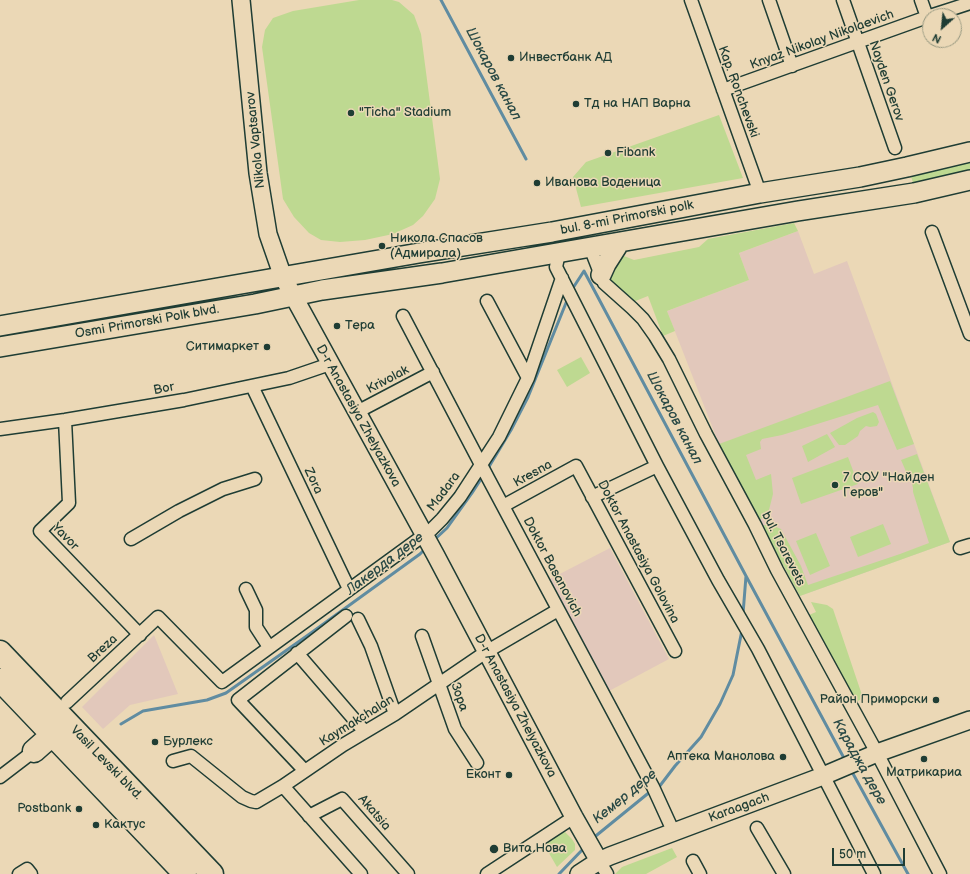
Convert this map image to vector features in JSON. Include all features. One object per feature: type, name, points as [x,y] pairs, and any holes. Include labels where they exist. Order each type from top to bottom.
[{"type":"highway","name":"Vasil Levski blvd.","points":[[0,652],[62,707],[212,874]]},
{"type":"highway","name":"Vasil Levski blvd.","points":[[0,680],[185,874]]},
{"type":"highway","points":[[34,751],[52,735]]},
{"type":"main road","name":"bul. 8-mi Primorski polk","points":[[283,277],[576,227],[760,192],[894,170],[970,152]]},
{"type":"main road","name":"bul. 8-mi Primorski polk","points":[[293,296],[322,290],[442,273],[798,211],[914,193],[970,180]]},
{"type":"main road","points":[[559,253],[576,227],[590,247]]},
{"type":"main road","points":[[601,275],[620,242]]},
{"type":"main road","name":"Osmi Primorski Polk blvd.","points":[[0,326],[283,277]]},
{"type":"main road","name":"Osmi Primorski Polk blvd.","points":[[0,347],[255,304],[293,296]]},
{"type":"street","name":"Nikola Vaptsarov","points":[[241,0],[258,173],[268,234],[283,277],[293,296]]},
{"type":"street","name":"Kap. Ronchevski","points":[[691,0],[760,192]]},
{"type":"street","points":[[770,0],[792,66]]},
{"type":"street","name":"Nayden Gerov","points":[[843,0],[895,148]]},
{"type":"street","name":"Knyaz Nikolay Nikolaevich","points":[[954,8],[970,3]]},
{"type":"street","name":"Knyaz Nikolay Nikolaevich","points":[[723,90],[922,19]]},
{"type":"street","points":[[932,232],[970,334]]},
{"type":"street","name":"bul. Tsarevets","points":[[590,247],[604,283],[643,319],[669,359],[706,434],[755,525],[873,755],[940,874]]},
{"type":"street","points":[[559,253],[556,267],[657,466],[752,640],[829,774],[874,874]]},
{"type":"street","name":"Madara","points":[[222,682],[349,589],[428,539],[442,519],[484,470],[528,378],[564,281]]},
{"type":"street","name":"D-r Anastasiya Zhelyazkova","points":[[293,296],[428,539],[598,864]]},
{"type":"street","points":[[487,301],[528,378]]},
{"type":"street","name":"Doktor Basanovich","points":[[403,316],[655,790],[674,833]]},
{"type":"street","name":"Bor","points":[[0,429],[161,404],[289,378],[330,364]]},
{"type":"street","name":"Krivolak","points":[[357,412],[433,372]]},
{"type":"street","name":"Zora","points":[[252,386],[349,589]]},
{"type":"street","name":"Yavor","points":[[65,420],[69,503],[40,531],[140,634]]},
{"type":"street","name":"Doktor Anastasiya Golovina","points":[[576,466],[675,651]]},
{"type":"street","name":"Kresna","points":[[503,506],[576,466]]},
{"type":"street","points":[[592,497],[657,466]]},
{"type":"street","points":[[131,539],[223,489],[254,479]]},
{"type":"street","points":[[246,589],[256,610],[256,627],[270,647]]},
{"type":"street","name":"Kaymakchalan","points":[[173,761],[191,756],[242,797],[256,802],[395,714],[486,652],[558,610]]},
{"type":"street","name":"Breza","points":[[62,707],[158,617],[222,682]]},
{"type":"street","points":[[305,771],[238,700],[297,654],[352,618],[371,646],[395,714]]},
{"type":"street","name":"Зора","points":[[422,636],[455,729],[477,763]]},
{"type":"street","points":[[297,654],[365,732]]},
{"type":"street","name":"Karaagach","points":[[579,874],[598,864],[674,833],[829,774],[873,755],[970,720]]},
{"type":"street","points":[[0,777],[34,751]]},
{"type":"street","points":[[283,786],[362,874]]},
{"type":"street","name":"Akatsia","points":[[309,816],[342,799],[408,874]]},
{"type":"street","points":[[487,874],[574,817]]},
{"type":"street","points":[[757,828],[784,874]]},
{"type":"street","points":[[693,861],[700,874]]},
{"type":"shaded area","points":[[798,231],[814,274],[847,261],[950,542],[800,596],[719,444],[667,311],[749,280],[739,253]]},
{"type":"shaded area","points":[[610,548],[669,659],[609,691],[550,579]]},
{"type":"shaded area","points":[[154,635],[178,694],[130,705],[103,729],[82,707]]},
{"type":"green space","name":"\"Ticha\" Stadium","points":[[359,0],[392,0],[399,2],[414,15],[421,34],[440,179],[435,199],[423,216],[413,225],[393,234],[365,240],[340,242],[321,240],[309,233],[294,217],[283,199],[262,47],[265,30],[273,18],[293,11]]},
{"type":"green space","points":[[719,115],[743,178],[581,207],[573,177],[586,162]]},
{"type":"green space","points":[[970,157],[970,171],[914,186],[910,173]]},
{"type":"green space","points":[[794,223],[798,231],[739,253],[749,280],[667,311],[675,331],[663,336],[648,296],[633,302],[621,299],[594,259],[624,256],[634,260],[699,247],[708,239]]},
{"type":"green space","points":[[581,357],[590,373],[567,387],[557,370]]},
{"type":"green space","points":[[890,381],[914,444],[897,450],[878,405],[782,435],[762,439],[760,442],[761,449],[746,455],[756,480],[771,474],[773,494],[768,514],[759,520],[719,444]]},
{"type":"green space","points":[[873,412],[876,414],[879,422],[877,426],[866,426],[860,431],[858,436],[845,445],[839,445],[830,433],[857,418]]},
{"type":"green space","points":[[827,434],[835,447],[808,462],[802,446]]},
{"type":"green space","points":[[917,454],[950,542],[800,596],[762,526],[769,524],[781,529],[801,566],[808,585],[929,543],[913,492],[911,479],[908,476],[901,460]]},
{"type":"green space","points":[[848,457],[858,484],[801,504],[792,478]]},
{"type":"green space","points":[[883,524],[891,544],[858,557],[850,537]]},
{"type":"green space","points":[[816,533],[830,566],[810,575],[796,541]]},
{"type":"green space","points":[[811,602],[827,605],[833,609],[863,698],[851,705],[809,615],[816,612]]},
{"type":"green space","points":[[565,832],[575,844],[575,850],[557,867],[546,848],[546,842],[559,833]]},
{"type":"green space","points":[[672,848],[677,857],[646,874],[615,874],[622,867]]},
{"type":"waterway","name":"Шокаров канал","points":[[441,0],[526,159]]},
{"type":"waterway","name":"Шокаров канал","points":[[571,291],[584,271],[845,760]]},
{"type":"waterway","name":"Лакерда дере","points":[[487,470],[511,430],[528,397],[568,298]]},
{"type":"waterway","name":"Лакерда дере","points":[[433,541],[447,528],[483,476]]},
{"type":"waterway","name":"Лакерда дере","points":[[121,724],[143,711],[207,700],[226,693],[420,554],[426,548]]},
{"type":"waterway","name":"Кемер дере","points":[[743,614],[746,576]]},
{"type":"waterway","name":"Кемер дере","points":[[656,788],[659,787],[675,766],[701,737],[720,704],[733,675],[742,630]]},
{"type":"waterway","name":"Караджа дере","points":[[851,770],[908,874]]},
{"type":"waterway","name":"Кемер дере","points":[[592,839],[651,791]]},
{"type":"waterway","name":"Кемер дере","points":[[559,874],[584,848]]},
{"type":"place","name":"Инвестбанк АД","points":[[511,58]]},
{"type":"place","name":"Тд на НАП Варна","points":[[576,104]]},
{"type":"place","name":"\"Ticha\" Stadium","points":[[351,113]]},
{"type":"place","name":"Fibank","points":[[608,153]]},
{"type":"place","name":"Иванова Воденица","points":[[537,183]]},
{"type":"place","name":"Никола Спасов (Адмирала)","points":[[382,246]]},
{"type":"place","name":"Тера","points":[[337,326]]},
{"type":"place","name":"Ситимаркет","points":[[267,347]]},
{"type":"place","name":"7 СОУ \"Найден Геров\"","points":[[835,485]]},
{"type":"place","name":"Район Приморски","points":[[936,700]]},
{"type":"place","name":"Бурлекс","points":[[155,742]]},
{"type":"place","name":"Аптека Манолова","points":[[783,757]]},
{"type":"place","name":"Матрикариа","points":[[924,759]]},
{"type":"place","name":"Еконт","points":[[509,775]]},
{"type":"place","name":"Postbank","points":[[79,809]]},
{"type":"place","name":"Кактус","points":[[96,825]]},
{"type":"place","name":"Вита Нова","points":[[494,849]]}]
